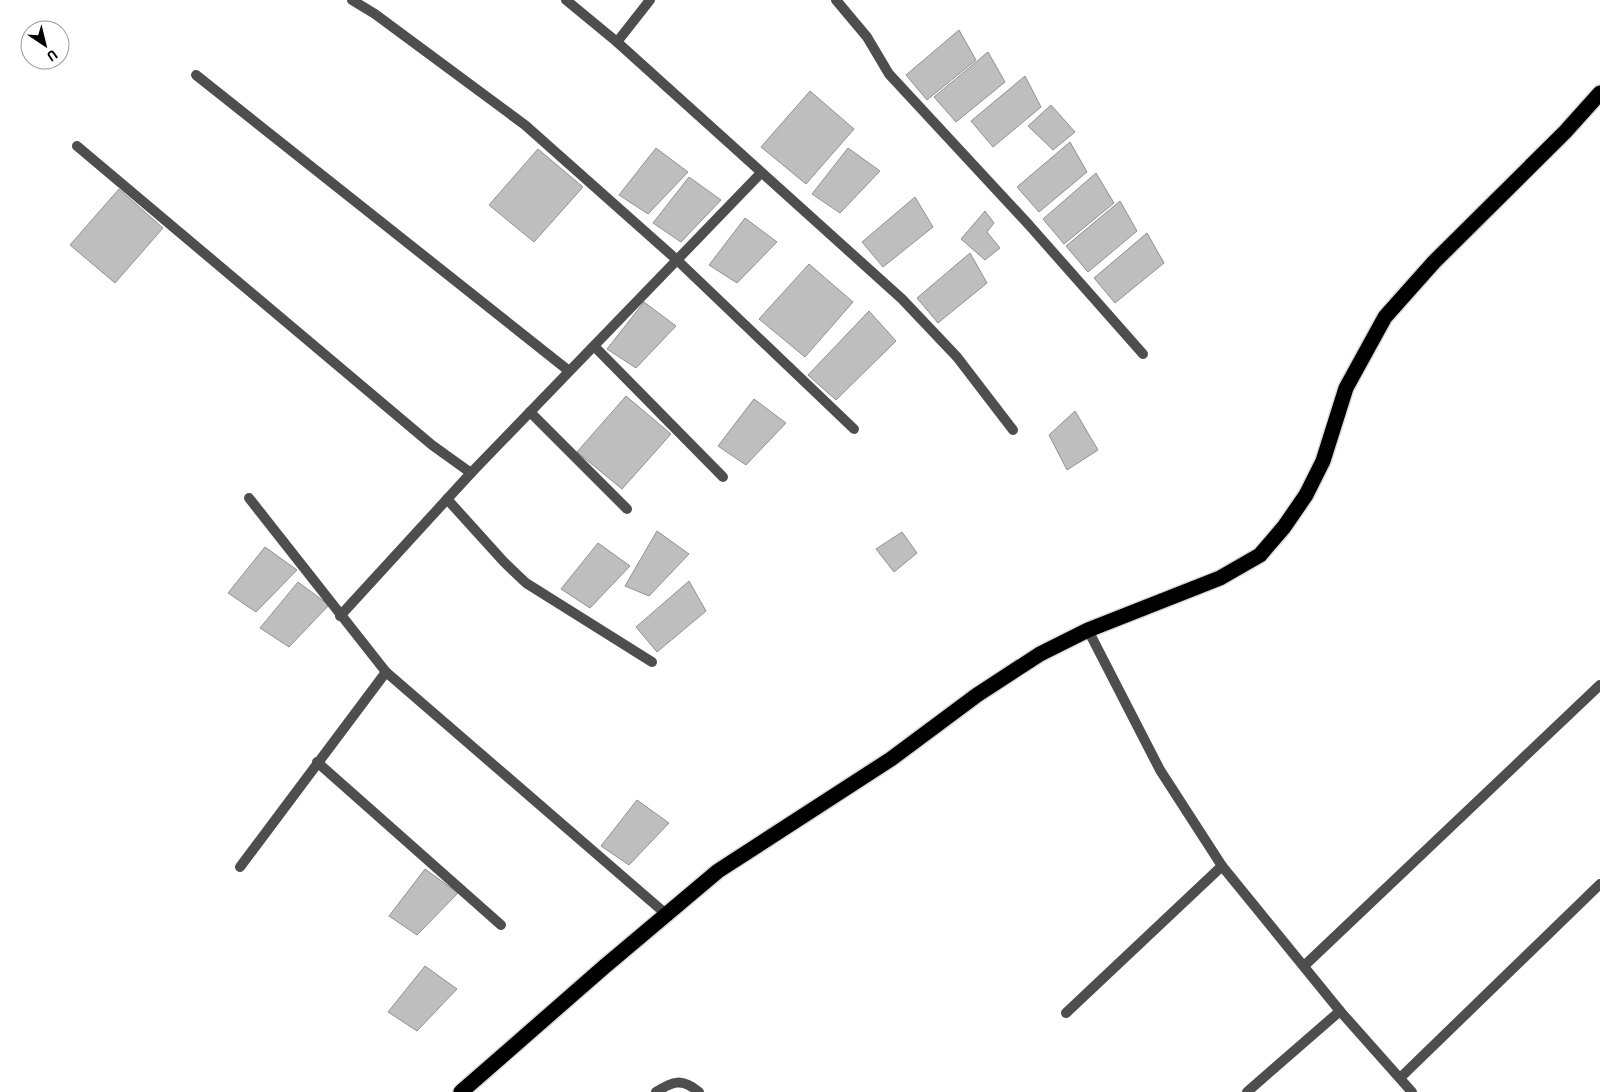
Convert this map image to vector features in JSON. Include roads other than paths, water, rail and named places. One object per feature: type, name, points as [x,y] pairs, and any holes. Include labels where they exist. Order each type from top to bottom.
[{"type":"highway","points":[[461,1092],[718,871],[891,760],[977,695],[1040,654],[1088,630],[1220,578],[1260,555],[1284,527],[1306,495],[1323,462],[1346,388],[1386,317],[1434,262],[1565,132],[1600,93]]},
{"type":"street","points":[[352,0],[375,14],[525,125],[677,260],[854,429]]},
{"type":"street","points":[[566,0],[617,42],[902,299],[957,357],[1013,430]]},
{"type":"street","points":[[617,42],[650,0]]},
{"type":"street","points":[[836,0],[867,37],[889,74],[1029,225],[1143,354]]},
{"type":"street","points":[[196,75],[569,371]]},
{"type":"street","points":[[77,146],[424,438],[471,473]]},
{"type":"street","points":[[340,616],[471,473],[761,173]]},
{"type":"street","points":[[594,346],[723,477]]},
{"type":"street","points":[[530,412],[627,509]]},
{"type":"street","points":[[249,498],[386,672],[666,914]]},
{"type":"street","points":[[447,499],[504,562],[526,583],[652,662]]},
{"type":"street","points":[[1088,630],[1160,770],[1222,866],[1340,1010],[1412,1092]]},
{"type":"street","points":[[240,868],[317,762],[386,672]]},
{"type":"street","points":[[1304,966],[1600,685]]},
{"type":"street","points":[[317,762],[501,925]]},
{"type":"street","points":[[1066,1013],[1222,866]]},
{"type":"street","points":[[1400,1078],[1600,884]]},
{"type":"street","points":[[1247,1092],[1340,1010]]},
{"type":"street","points":[[656,1092],[670,1084],[685,1082],[699,1092]]}]
